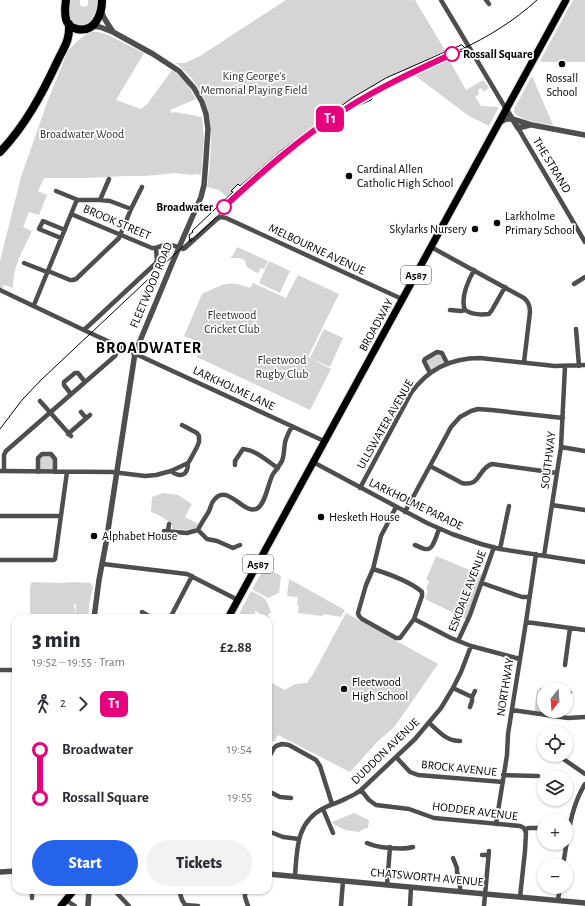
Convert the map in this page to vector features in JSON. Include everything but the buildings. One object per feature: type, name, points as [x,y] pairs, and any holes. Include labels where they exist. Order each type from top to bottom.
[{"type":"highway","points":[[0,152],[18,131],[37,102],[68,40],[69,24],[65,16],[66,0]]},
{"type":"highway","points":[[68,40],[95,24],[101,9],[102,0]]},
{"type":"highway","points":[[69,24],[77,28],[88,28]]},
{"type":"main road","name":"BROADWAY","points":[[230,614],[566,0]]},
{"type":"main road","points":[[61,906],[71,894]]},
{"type":"street","points":[[441,0],[506,109]]},
{"type":"street","points":[[486,0],[489,4]]},
{"type":"street","name":"FLEETWOOD ROAD","points":[[101,9],[106,22],[113,32]]},
{"type":"street","name":"FLEETWOOD ROAD","points":[[88,28],[100,27],[113,32],[180,71],[194,88],[202,102],[208,129],[208,142],[202,193],[135,353],[95,614]]},
{"type":"street","name":"THE STRAND","points":[[506,109],[585,242]]},
{"type":"street","points":[[499,122],[506,119],[513,119],[532,125],[585,135]]},
{"type":"street","points":[[518,128],[532,125]]},
{"type":"street","points":[[100,200],[109,179]]},
{"type":"street","points":[[24,262],[70,280],[75,280],[121,235],[131,209],[142,187]]},
{"type":"street","points":[[56,191],[78,200],[110,201],[131,209]]},
{"type":"street","points":[[34,306],[78,200]]},
{"type":"street","name":"BROOK STREET","points":[[72,214],[152,248],[167,245],[179,248]]},
{"type":"street","name":"MELBOURNE AVENUE","points":[[179,248],[184,249],[217,219],[223,217],[402,299]]},
{"type":"street","points":[[62,238],[40,229],[43,222],[65,230]]},
{"type":"street","points":[[431,247],[528,300],[530,304],[530,312],[524,362]]},
{"type":"street","name":"BROOK STREET","points":[[84,330],[156,263],[156,248]]},
{"type":"street","points":[[465,310],[463,306],[465,294],[468,282],[474,270]]},
{"type":"street","points":[[574,284],[585,277]]},
{"type":"street","points":[[450,310],[465,310],[472,313],[488,314],[492,310],[505,287]]},
{"type":"street","name":"LARKHOLME LANE","points":[[1,292],[324,441]]},
{"type":"street","points":[[576,329],[579,366]]},
{"type":"street","points":[[120,346],[115,356],[6,450],[2,471],[117,472],[151,476],[184,466],[188,463],[198,447],[199,436],[197,433],[182,425]]},
{"type":"street","name":"ULLSWATER AVENUE","points":[[430,373],[424,361],[425,359],[437,352],[440,352],[447,363]]},
{"type":"street","name":"ULLSWATER AVENUE","points":[[360,488],[411,393],[430,373],[447,363],[464,359],[480,358],[565,366],[585,365]]},
{"type":"street","name":"SOUTHWAY","points":[[544,556],[561,448],[565,366]]},
{"type":"street","points":[[71,394],[64,385],[64,382],[75,373],[78,373],[85,382]]},
{"type":"street","points":[[40,401],[69,435],[88,416],[81,412]]},
{"type":"street","points":[[405,512],[451,427],[460,417],[471,411],[484,410],[563,418]]},
{"type":"street","points":[[198,530],[213,502],[219,496],[223,495],[235,499],[249,509],[258,508],[265,497],[271,480],[282,461],[285,442],[292,426]]},
{"type":"street","points":[[561,448],[585,451]]},
{"type":"street","points":[[235,465],[235,461],[240,452],[243,449],[248,449],[278,468]]},
{"type":"street","points":[[38,472],[38,458],[42,454],[50,454],[55,459],[55,472]]},
{"type":"street","name":"LARKHOLME PARADE","points":[[313,462],[405,512],[439,529],[467,540],[500,549],[585,562]]},
{"type":"street","points":[[170,471],[179,475],[186,473],[188,463]]},
{"type":"street","points":[[430,466],[462,483],[467,484],[477,480],[487,465],[492,464],[557,473]]},
{"type":"street","points":[[0,560],[55,559],[67,472]]},
{"type":"street","points":[[552,505],[585,510]]},
{"type":"street","points":[[500,549],[508,506]]},
{"type":"street","points":[[373,569],[398,578],[418,588],[422,592],[414,619],[400,638],[396,638],[359,616],[359,609],[366,585],[373,569],[381,536],[396,507]]},
{"type":"street","points":[[0,516],[61,516]]},
{"type":"street","points":[[168,524],[166,531],[187,533],[198,530]]},
{"type":"street","points":[[415,545],[429,550],[432,547],[439,529]]},
{"type":"street","points":[[198,530],[207,539],[233,550],[240,545]]},
{"type":"street","name":"ESKDALE AVENUE","points":[[458,641],[470,615],[494,547]]},
{"type":"street","name":"NORTHWAY","points":[[496,824],[536,554]]},
{"type":"street","points":[[103,564],[187,574],[238,600]]},
{"type":"street","points":[[172,614],[192,576]]},
{"type":"street","points":[[482,582],[522,597],[530,597]]},
{"type":"street","points":[[414,619],[442,634],[471,646],[520,659]]},
{"type":"street","points":[[526,622],[585,630]]},
{"type":"street","points":[[565,665],[570,628]]},
{"type":"street","name":"DUDDON AVENUE","points":[[295,876],[299,839],[309,819],[323,809],[349,798],[361,790],[415,739],[441,708],[461,672],[471,646]]},
{"type":"street","points":[[0,670],[12,670]]},
{"type":"street","points":[[453,688],[472,697]]},
{"type":"street","points":[[470,707],[475,691]]},
{"type":"street","points":[[512,710],[537,713]]},
{"type":"street","points":[[573,718],[585,717]]},
{"type":"street","points":[[429,723],[448,739],[452,741],[460,741]]},
{"type":"street","points":[[272,752],[276,746],[282,744],[289,745],[316,760],[320,766],[332,804]]},
{"type":"street","name":"BROCK AVENUE","points":[[396,757],[413,774],[503,782]]},
{"type":"street","points":[[568,762],[585,774]]},
{"type":"street","points":[[504,775],[537,776]]},
{"type":"street","points":[[564,858],[573,809],[577,797],[585,784]]},
{"type":"street","name":"HODDER AVENUE","points":[[361,790],[369,800],[376,805],[409,809],[434,818],[520,826],[524,828],[526,830],[525,851],[520,897]]},
{"type":"street","points":[[272,793],[280,797],[291,798]]},
{"type":"street","points":[[323,809],[333,833]]},
{"type":"street","points":[[526,830],[528,828],[537,828]]},
{"type":"street","points":[[272,833],[283,837],[299,839]]},
{"type":"street","points":[[367,843],[373,846],[390,848],[408,849],[413,847]]},
{"type":"street","points":[[387,885],[390,848]]},
{"type":"street","points":[[482,855],[489,853],[484,906]]},
{"type":"street","points":[[453,858],[460,882],[460,891]]},
{"type":"street","points":[[0,872],[12,871]]},
{"type":"street","name":"CHATSWORTH AVENUE","points":[[272,874],[585,903]]},
{"type":"street","points":[[341,906],[343,881]]},
{"type":"street","points":[[410,906],[411,887]]},
{"type":"street","points":[[88,906],[89,894]]},
{"type":"street","points":[[118,894],[129,906]]},
{"type":"street","points":[[180,894],[185,906],[198,906]]},
{"type":"street","points":[[245,894],[248,906]]},
{"type":"street","points":[[558,900],[559,894]]},
{"type":"street","points":[[66,900],[75,906]]},
{"type":"green space","points":[[69,0],[80,0],[80,5],[84,7],[87,6],[88,0],[98,0],[96,14],[87,26],[73,24],[71,22],[69,15]]},
{"type":"green space","name":"King George's Memorial Playing Field","points":[[286,0],[415,0],[446,52],[386,78],[352,98],[282,150],[240,186],[238,184],[231,191],[233,192],[227,197],[219,190],[207,187],[211,152],[210,120],[200,90],[190,76],[176,63],[185,63],[200,56]]},
{"type":"green space","points":[[573,0],[585,0],[585,62],[541,62],[541,59]]},
{"type":"green space","name":"Broadwater Wood","points":[[92,32],[99,32],[108,35],[144,53],[116,100],[141,109],[148,103],[172,70],[180,76],[189,87],[196,99],[170,110],[172,113],[175,112],[202,117],[204,138],[201,175],[175,173],[145,176],[44,178],[38,191],[47,195],[39,215],[29,212],[23,227],[32,231],[17,265],[13,280],[13,288],[4,285],[2,290],[0,289],[0,261],[21,177],[48,100],[68,51],[76,42]]},
{"type":"green space","points":[[448,58],[466,90],[483,80],[489,88],[483,92],[481,88],[478,90],[479,94],[475,97],[481,106],[499,107],[489,126],[469,116],[413,74]]},
{"type":"green space","points":[[532,76],[553,125],[527,120],[514,112],[514,109]]},
{"type":"green space","points":[[237,247],[268,261],[264,269],[261,268],[258,273],[247,267],[244,260],[230,258],[234,254]]},
{"type":"green space","points":[[269,261],[290,271],[280,293],[259,283]]},
{"type":"green space","points":[[298,275],[339,294],[308,357],[331,369],[310,410],[197,357],[203,344],[184,336],[202,294],[225,284],[242,285],[250,288],[253,283],[286,298]]},
{"type":"green space","points":[[324,329],[343,338],[330,367],[310,358]]},
{"type":"green space","points":[[440,352],[447,363],[430,373],[425,359]]},
{"type":"green space","points":[[42,454],[51,454],[55,459],[55,472],[38,472],[38,458]]},
{"type":"green space","points":[[163,493],[178,495],[192,504],[185,517],[198,524],[196,528],[187,530],[173,529],[168,521],[151,512],[152,497]]},
{"type":"green space","points":[[436,556],[484,576],[468,620],[425,599],[429,581],[426,580]]},
{"type":"green space","points":[[265,567],[281,576],[279,593],[268,598],[252,589]]},
{"type":"green space","points":[[289,579],[345,610],[341,617],[323,614],[323,616],[298,613],[298,597],[287,596]]},
{"type":"green space","points":[[31,583],[90,583],[93,586],[89,614],[75,614],[76,604],[74,604],[74,614],[30,614]]},
{"type":"green space","points":[[251,591],[262,597],[268,603],[271,612],[269,614],[261,614],[256,611],[254,614],[241,614],[240,612]]},
{"type":"green space","name":"Fleetwood High School","points":[[346,613],[438,664],[395,726],[379,740],[350,772],[278,735],[274,742],[272,741],[272,683],[285,690],[295,684],[307,683]]},
{"type":"green space","points":[[537,690],[537,713],[534,713]]},
{"type":"green space","points":[[354,813],[369,820],[368,828],[359,832],[345,830],[332,822]]},
{"type":"tram line","points":[[460,50],[481,40],[500,28],[537,0]]},
{"type":"tram line","points":[[462,45],[466,49],[416,73],[373,97],[371,100],[346,111],[310,136],[273,164],[190,242],[189,235],[193,232],[192,231],[233,192],[231,191],[238,184],[240,186],[282,150],[352,98],[386,78],[462,45]]},
{"type":"tram line","name":"T1","points":[[224,207],[290,148],[344,110],[395,81],[452,54]]},
{"type":"tram line","points":[[0,429],[22,400],[41,380],[192,238]]},
{"type":"place","name":"Rossall Square","points":[[452,54]]},
{"type":"place","name":"Rossall School","points":[[562,64]]},
{"type":"place","name":"Cardinal Allen Catholic High School","points":[[349,176]]},
{"type":"place","name":"Broadwater","points":[[224,207]]},
{"type":"place","name":"Larkholme Primary School","points":[[497,223]]},
{"type":"place","name":"Skylarks Nursery","points":[[475,229]]},
{"type":"place","name":"Hesketh House","points":[[321,517]]},
{"type":"place","name":"Alphabet House","points":[[94,536]]},
{"type":"place","name":"Fleetwood High School","points":[[344,689]]},
{"type":"district","name":"BROADWATER","points":[[149,348]]},
{"type":"park label","name":"Fleetwood Cricket Club","points":[[232,322]]},
{"type":"park label","name":"Fleetwood Rugby Club","points":[[282,367]]}]
